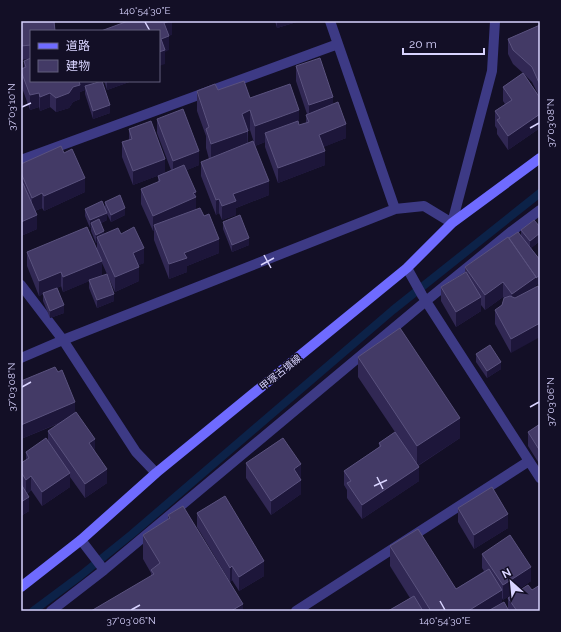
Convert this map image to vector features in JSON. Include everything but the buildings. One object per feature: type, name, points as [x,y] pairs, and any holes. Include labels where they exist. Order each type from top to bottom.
[{"type":"main road","name":"甲塚古墳線","points":[[21,586],[81,540],[156,473],[407,268],[452,223],[540,158]]},
{"type":"street","points":[[330,21],[395,209]]},
{"type":"street","points":[[21,358],[395,209],[424,206],[452,223],[492,71],[495,21]]},
{"type":"street","points":[[21,160],[338,44]]},
{"type":"street","points":[[51,611],[424,298],[540,210]]},
{"type":"street","points":[[407,268],[424,298],[540,478]]},
{"type":"street","points":[[21,285],[63,340],[136,452],[156,473]]},
{"type":"street","points":[[296,611],[529,461]]},
{"type":"street","points":[[81,540],[102,567]]},
{"type":"waterway","points":[[33,611],[80,576],[132,534],[393,310],[540,193]]}]
